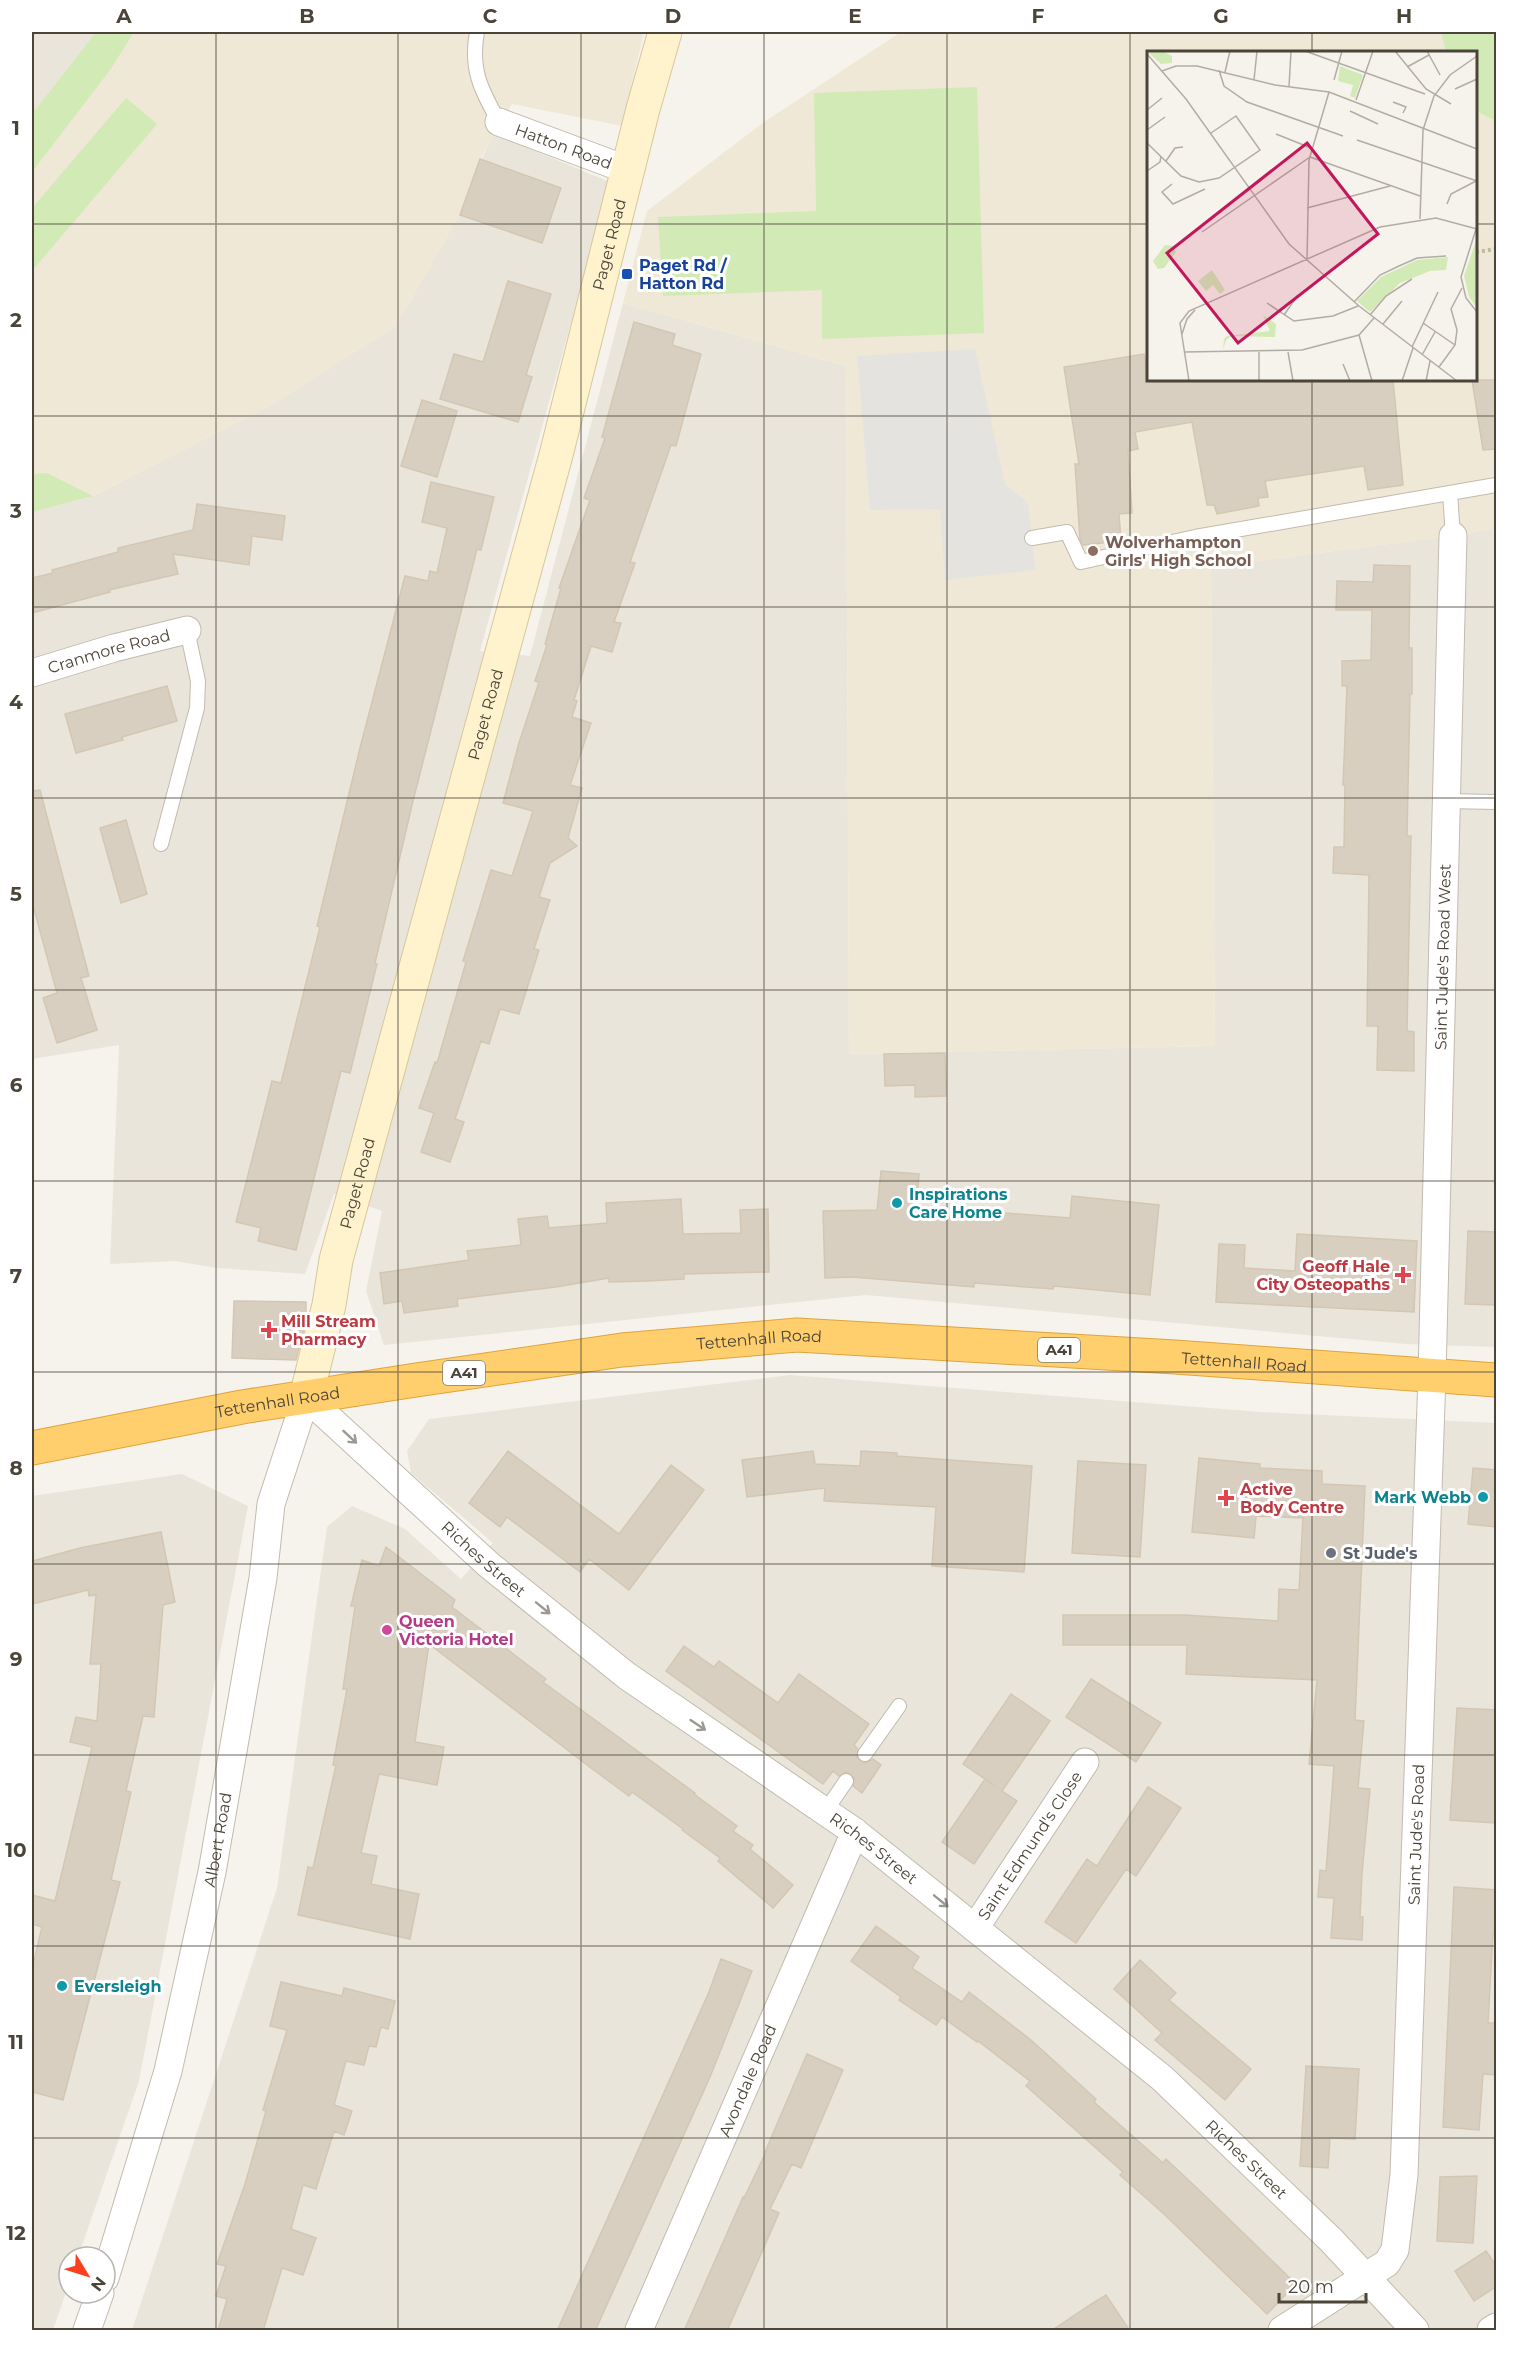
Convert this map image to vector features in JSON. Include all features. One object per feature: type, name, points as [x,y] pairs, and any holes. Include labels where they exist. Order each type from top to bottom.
[{"type":"highway","name":"Tettenhall Road","points":[[32,1448],[242,1407],[622,1350],[797,1335],[1175,1357],[1497,1380]]},
{"type":"street","name":"Paget Road","points":[[306,1397],[328,1305],[336,1260],[556,455],[665,32]]},
{"type":"street","name":"Hatton Road","points":[[499,122],[628,170]]},
{"type":"street","name":"Saint Jude's Road West","points":[[1432,1376],[1453,536]]},
{"type":"street","name":"Cranmore Road","points":[[32,673],[114,648],[187,630]]},
{"type":"street","name":"Saint Jude's Road","points":[[1282,2331],[1367,2278],[1387,2263],[1395,2250],[1404,2175],[1432,1376]]},
{"type":"street","name":"Riches Street","points":[[306,1397],[489,1565],[627,1676],[855,1832],[1161,2078],[1331,2240],[1414,2331]]},
{"type":"street","name":"Albert Road","points":[[115,2245],[168,2071],[212,1872],[263,1578],[271,1504],[306,1397]]},
{"type":"street","name":"Saint Edmund's Close","points":[[975,1928],[1085,1762]]},
{"type":"street","name":"Avondale Road","points":[[639,2331],[855,1832]]},
{"type":"street","points":[[87,2331],[96,2305]]},
{"type":"street","points":[[1491,2331],[1497,2327]]},
{"type":"lane","points":[[477,32],[476,76],[499,122]]},
{"type":"lane","points":[[1032,538],[1067,532],[1081,562],[1195,537],[1497,485]]},
{"type":"lane","points":[[1450,493],[1453,536]]},
{"type":"lane","points":[[160,844],[197,708],[198,681],[187,630]]},
{"type":"lane","points":[[1446,801],[1497,802]]},
{"type":"lane","points":[[865,1754],[900,1706]]},
{"type":"lane","points":[[825,1812],[846,1781]]},
{"type":"path","points":[[1477,252],[1497,249]]},
{"type":"shaded area","points":[[32,32],[96,32],[32,114]]},
{"type":"shaded area","points":[[96,32],[644,32],[622,126],[512,104],[480,159],[460,215],[397,325],[271,405],[93,496],[32,512],[32,114]]},
{"type":"shaded area","name":"Wolverhampton Girls' High School","points":[[901,32],[1496,32],[1496,527],[1466,534],[1211,567],[1215,1046],[849,1054],[846,366],[623,303],[647,211],[764,122]]},
{"type":"shaded area","points":[[494,134],[610,182],[480,651],[530,656],[623,303],[846,366],[849,1054],[1215,1046],[1211,567],[1466,534],[1496,527],[1496,1347],[1406,1344],[866,1295],[384,1345],[366,1291],[382,1211],[334,1194],[305,1274],[217,1268],[175,1261],[110,1264],[119,1045],[32,1059],[32,512],[93,496],[271,405],[397,325]]},
{"type":"shaded area","points":[[975,349],[1005,484],[1028,503],[1035,570],[945,580],[940,509],[870,510],[857,356]]},
{"type":"shaded area","points":[[790,1375],[1261,1412],[1496,1423],[1496,2330],[132,2330],[277,1888],[327,1527],[352,1506],[405,1529],[461,1579],[493,1543],[411,1473],[407,1451],[429,1419]]},
{"type":"shaded area","points":[[182,1474],[248,1506],[139,2081],[82,2245],[57,2245],[57,2305],[62,2305],[53,2330],[32,2330],[32,1496]]},
{"type":"green space","points":[[96,32],[134,32],[110,70],[32,172],[32,114]]},
{"type":"green space","points":[[1441,32],[1496,32],[1496,121],[1477,112],[1477,51],[1446,51]]},
{"type":"green space","points":[[977,87],[984,333],[822,339],[822,290],[663,296],[658,217],[816,211],[814,93]]},
{"type":"green space","points":[[126,98],[157,124],[32,271],[32,208]]},
{"type":"green space","points":[[47,473],[93,496],[32,512],[32,474]]},
{"type":"building","points":[[480,159],[561,188],[542,243],[460,215]]},
{"type":"building","points":[[508,281],[551,294],[526,375],[532,377],[518,422],[440,399],[454,354],[483,362]]},
{"type":"building","points":[[634,322],[675,334],[672,345],[701,354],[676,446],[671,445],[630,562],[635,563],[614,622],[621,623],[612,652],[591,646],[574,700],[577,701],[572,717],[591,723],[570,785],[582,788],[568,838],[577,846],[550,863],[539,897],[550,900],[534,949],[539,950],[519,1014],[500,1009],[489,1044],[481,1041],[455,1119],[464,1122],[450,1162],[421,1152],[434,1113],[419,1108],[435,1062],[437,1063],[466,962],[463,961],[491,870],[512,876],[533,811],[503,803],[539,682],[535,681],[547,645],[545,644],[561,588],[559,588],[590,500],[584,498],[605,438],[602,437]]},
{"type":"building","points":[[1144,354],[1147,381],[1393,381],[1403,485],[1368,490],[1364,466],[1265,481],[1268,497],[1258,498],[1259,506],[1217,514],[1214,505],[1207,505],[1192,422],[1135,432],[1138,449],[1128,451],[1132,513],[1119,514],[1121,541],[1083,545],[1080,539],[1075,464],[1079,464],[1064,367]]},
{"type":"building","points":[[1497,380],[1497,449],[1483,450],[1472,381]]},
{"type":"building","points":[[422,400],[457,411],[437,477],[401,466]]},
{"type":"building","points":[[431,482],[494,497],[481,550],[477,549],[412,805],[350,1073],[341,1071],[296,1250],[258,1241],[261,1228],[236,1222],[272,1081],[281,1083],[320,927],[317,926],[360,748],[405,576],[428,581],[430,571],[437,573],[447,528],[422,522]]},
{"type":"building","points":[[197,504],[285,516],[282,540],[252,536],[249,565],[173,554],[178,574],[109,590],[110,592],[32,613],[32,578],[53,573],[52,570],[118,552],[118,548],[193,530]]},
{"type":"building","points":[[1374,565],[1410,566],[1409,648],[1412,648],[1412,694],[1410,694],[1407,836],[1411,836],[1407,1031],[1414,1032],[1414,1071],[1377,1070],[1378,1026],[1367,1026],[1369,875],[1333,873],[1334,847],[1344,847],[1345,785],[1343,785],[1347,686],[1342,686],[1342,661],[1371,660],[1372,610],[1336,610],[1337,581],[1373,582]]},
{"type":"building","points":[[167,686],[177,721],[122,737],[123,740],[76,753],[65,714]]},
{"type":"building","points":[[40,790],[89,976],[81,978],[97,1030],[57,1043],[43,998],[57,993],[32,902],[32,791]]},
{"type":"building","points":[[126,820],[147,894],[121,903],[100,828]]},
{"type":"building","points":[[945,1053],[946,1096],[915,1097],[915,1085],[885,1086],[884,1054]]},
{"type":"building","points":[[881,1171],[919,1174],[916,1212],[992,1218],[992,1212],[1070,1218],[1072,1196],[1159,1205],[1150,1295],[1054,1286],[1053,1289],[974,1283],[974,1287],[852,1277],[825,1278],[823,1211],[877,1210]]},
{"type":"building","points":[[681,1199],[683,1234],[741,1233],[740,1210],[768,1209],[769,1272],[684,1274],[684,1279],[648,1281],[609,1282],[609,1278],[457,1299],[458,1306],[404,1313],[402,1301],[384,1304],[380,1273],[469,1260],[467,1251],[521,1245],[518,1219],[547,1216],[549,1228],[607,1223],[606,1203]]},
{"type":"building","points":[[1468,1231],[1497,1232],[1497,1305],[1465,1304]]},
{"type":"building","points":[[1297,1234],[1417,1241],[1414,1312],[1216,1302],[1219,1244],[1245,1245],[1244,1268],[1295,1271]]},
{"type":"building","name":"Mill Stream Pharmacy","points":[[234,1301],[306,1302],[306,1321],[296,1360],[232,1358]]},
{"type":"building","points":[[508,1451],[619,1534],[671,1465],[704,1490],[629,1590],[589,1559],[580,1572],[507,1517],[500,1527],[469,1503]]},
{"type":"building","points":[[813,1451],[815,1464],[860,1466],[861,1451],[897,1453],[897,1456],[1032,1466],[1024,1572],[932,1566],[936,1507],[824,1501],[825,1488],[747,1497],[742,1460]]},
{"type":"building","points":[[1199,1458],[1260,1464],[1260,1468],[1322,1471],[1322,1484],[1365,1486],[1355,1720],[1364,1721],[1358,1788],[1370,1789],[1362,1873],[1360,1917],[1363,1917],[1362,1940],[1331,1938],[1334,1898],[1318,1897],[1320,1870],[1326,1871],[1334,1766],[1309,1764],[1317,1680],[1186,1674],[1187,1645],[1063,1645],[1063,1615],[1185,1615],[1278,1621],[1279,1589],[1299,1590],[1303,1518],[1256,1516],[1254,1538],[1192,1532]]},
{"type":"building","points":[[1078,1461],[1146,1465],[1140,1557],[1072,1553]]},
{"type":"building","name":"Mark Webb","points":[[1473,1468],[1497,1470],[1497,1527],[1468,1524]]},
{"type":"building","points":[[161,1532],[175,1602],[163,1605],[154,1717],[143,1716],[126,1791],[131,1792],[111,1880],[120,1882],[63,2100],[32,2092],[32,1969],[42,1927],[32,1924],[32,1895],[55,1901],[92,1747],[70,1742],[76,1717],[97,1721],[101,1664],[90,1664],[96,1595],[89,1596],[88,1590],[32,1604],[32,1561],[80,1548]]},
{"type":"building","points":[[386,1547],[455,1600],[452,1607],[546,1679],[543,1682],[737,1826],[733,1831],[753,1845],[750,1849],[793,1885],[773,1908],[718,1861],[720,1858],[683,1829],[632,1792],[629,1796],[429,1644],[415,1742],[444,1747],[437,1785],[379,1774],[361,1853],[377,1856],[371,1884],[419,1894],[410,1939],[298,1915],[308,1867],[313,1868],[336,1765],[333,1765],[347,1689],[343,1689],[355,1606],[351,1606],[362,1560],[379,1566]]},
{"type":"building","points":[[684,1646],[714,1667],[719,1661],[778,1703],[799,1674],[869,1724],[854,1745],[858,1749],[857,1757],[864,1763],[873,1759],[881,1765],[862,1793],[853,1786],[854,1778],[847,1772],[839,1776],[833,1771],[823,1784],[666,1671]]},
{"type":"building","points":[[1091,1679],[1161,1723],[1136,1762],[1066,1717]]},
{"type":"building","points":[[1011,1694],[1050,1721],[1002,1791],[1017,1801],[974,1864],[942,1842],[985,1779],[994,1785],[963,1764]]},
{"type":"building","points":[[1457,1708],[1497,1710],[1495,1823],[1450,1820]]},
{"type":"building","points":[[1148,1787],[1181,1808],[1136,1876],[1126,1869],[1076,1943],[1045,1922],[1087,1859],[1097,1866]]},
{"type":"building","points":[[1454,1887],[1497,1890],[1497,1933],[1493,1933],[1488,2023],[1497,2023],[1497,2075],[1483,2074],[1479,2130],[1443,2127]]},
{"type":"building","points":[[876,1926],[919,1957],[912,1968],[962,2002],[969,1992],[1031,2040],[1096,2099],[1094,2102],[1163,2163],[1166,2159],[1296,2284],[1267,2314],[1164,2214],[1120,2175],[1123,2172],[1026,2086],[1030,2081],[942,2017],[936,2025],[899,2000],[901,1997],[851,1961]]},
{"type":"building","points":[[721,1959],[752,1971],[710,2077],[595,2331],[557,2331],[709,1992]]},
{"type":"building","points":[[1140,1960],[1176,1993],[1169,2000],[1251,2069],[1225,2100],[1155,2040],[1162,2033],[1114,1989]]},
{"type":"building","points":[[281,1982],[342,1996],[344,1988],[395,2001],[388,2029],[381,2027],[376,2047],[369,2046],[364,2065],[346,2061],[334,2105],[352,2111],[344,2135],[334,2131],[316,2189],[303,2185],[291,2229],[316,2238],[303,2275],[282,2268],[263,2331],[218,2331],[227,2299],[216,2296],[226,2266],[217,2264],[245,2184],[266,2111],[263,2110],[287,2030],[270,2026]]},
{"type":"building","points":[[807,2054],[843,2070],[801,2168],[792,2164],[770,2209],[779,2213],[727,2331],[684,2331],[743,2197],[766,2152]]},
{"type":"building","points":[[1306,2066],[1359,2069],[1355,2139],[1330,2138],[1328,2168],[1300,2166]]},
{"type":"building","points":[[1477,2176],[1473,2243],[1437,2241],[1440,2177]]},
{"type":"building","points":[[1486,2251],[1497,2267],[1497,2286],[1474,2301],[1455,2271]]},
{"type":"building","points":[[1106,2295],[1130,2331],[1051,2331],[1093,2303]]},
{"type":"place","name":"Paget Rd / Hatton Rd","points":[[627,274]]},
{"type":"place","name":"Wolverhampton Girls' High School","points":[[1093,551]]},
{"type":"place","name":"Inspirations Care Home","points":[[897,1203]]},
{"type":"place","name":"Geoff Hale City Osteopaths","points":[[1403,1275]]},
{"type":"place","name":"Mill Stream Pharmacy","points":[[269,1330]]},
{"type":"place","name":"Mark Webb","points":[[1483,1497]]},
{"type":"place","name":"Active Body Centre","points":[[1226,1498]]},
{"type":"place","name":"St Jude's","points":[[1331,1553]]},
{"type":"place","name":"Queen Victoria Hotel","points":[[387,1630]]},
{"type":"place","name":"Eversleigh","points":[[62,1986]]}]
